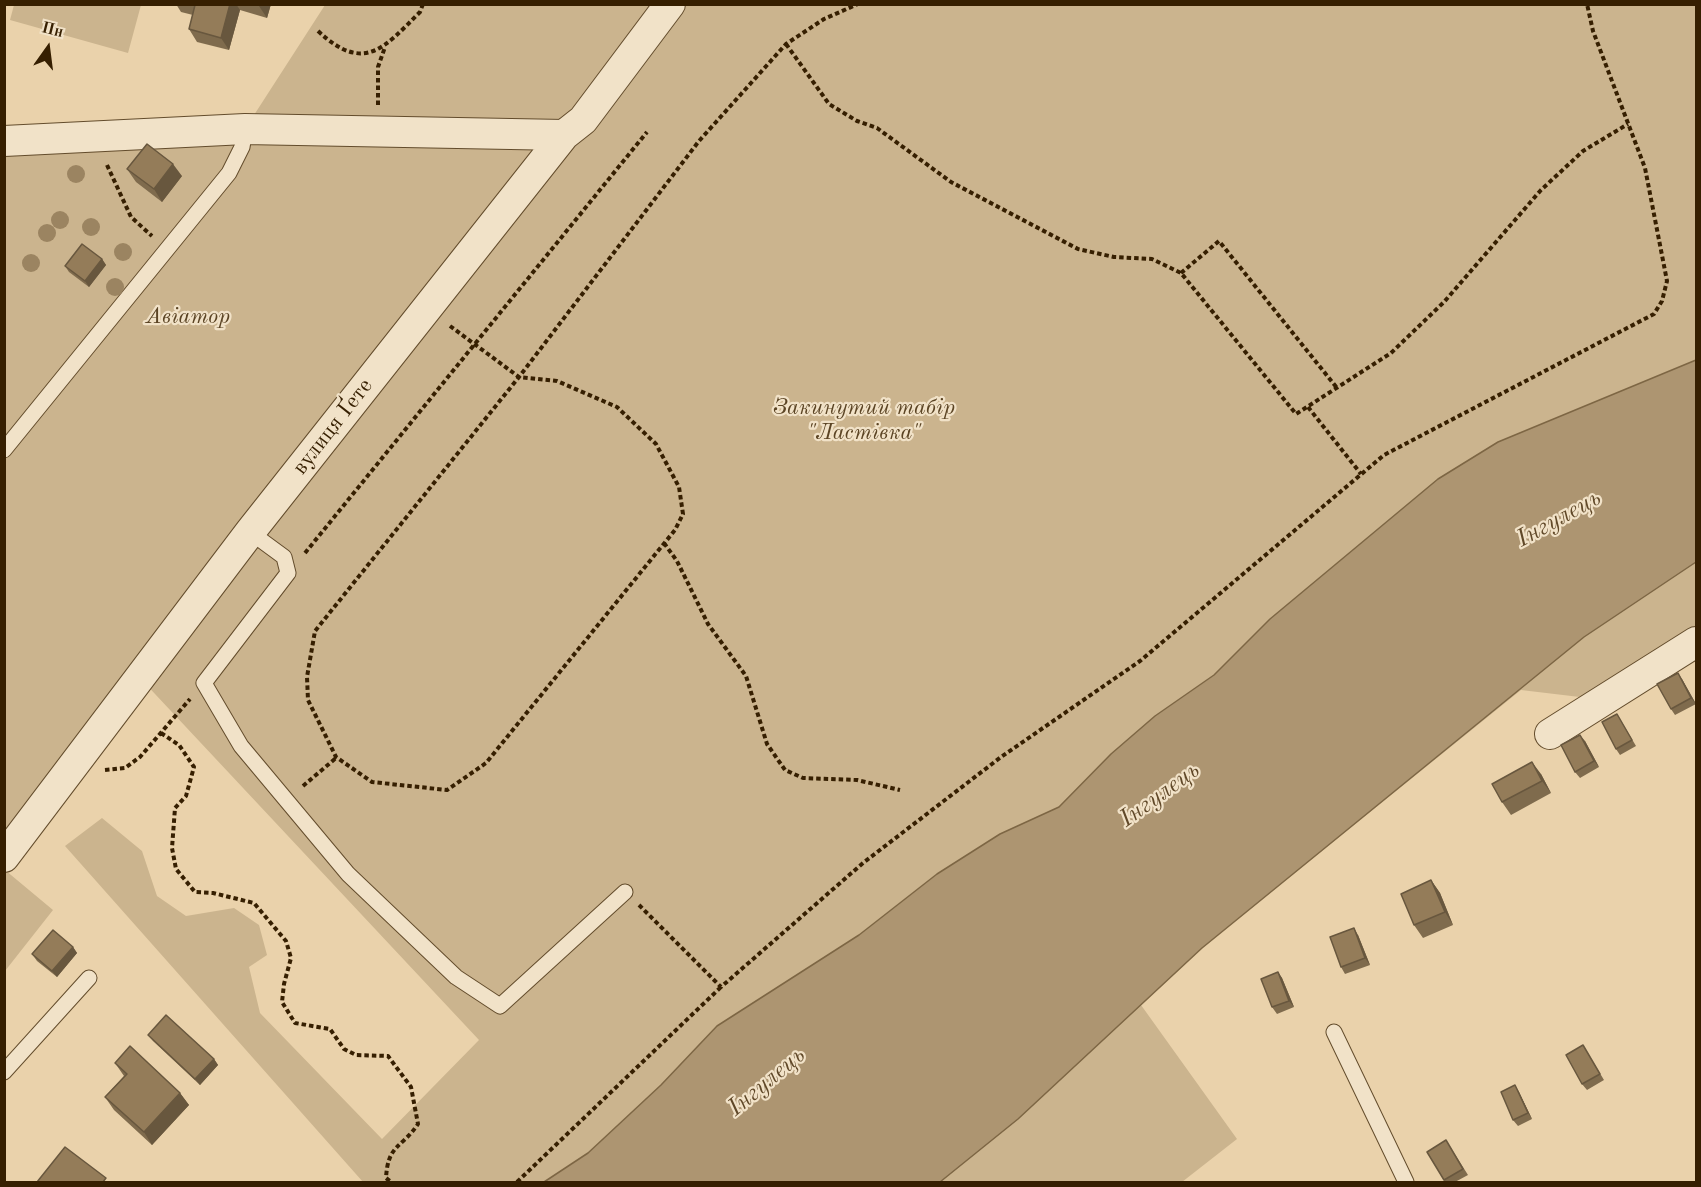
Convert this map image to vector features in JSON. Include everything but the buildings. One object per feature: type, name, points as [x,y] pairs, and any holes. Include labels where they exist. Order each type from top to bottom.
[{"type":"street","name":"вулиця Ґете","points":[[4,857],[82,758],[250,532],[564,135],[583,120],[670,4]]},
{"type":"street","points":[[4,141],[245,129],[564,135]]},
{"type":"street","points":[[1550,734],[1696,642]]},
{"type":"lane","points":[[4,450],[229,173],[242,147],[245,129]]},
{"type":"lane","points":[[250,532],[284,557],[288,573],[204,683],[241,746],[348,874],[456,977],[500,1006],[626,892]]},
{"type":"lane","points":[[4,1072],[89,978]]},
{"type":"lane","points":[[1334,1032],[1406,1182]]},
{"type":"path","points":[[377,131],[378,67],[386,46],[420,12],[423,4]]},
{"type":"path","points":[[426,309],[519,377],[557,381],[617,407],[656,444],[679,487],[683,514],[664,543],[486,763],[447,790],[372,782],[336,758],[308,700],[307,678],[315,631],[519,377],[699,141],[786,44],[824,19],[858,4]]},
{"type":"path","points":[[517,1182],[721,987],[863,863],[1001,757],[1140,660],[1384,455],[1654,314],[1662,301],[1667,281],[1645,168],[1593,31],[1587,4]]},
{"type":"path","points":[[318,31],[346,52],[360,55],[386,46]]},
{"type":"path","points":[[786,44],[829,104],[857,121],[877,128],[951,182],[1078,249],[1114,257],[1152,258],[1181,273],[1296,414],[1390,353],[1444,302],[1541,190],[1583,152],[1628,124]]},
{"type":"path","points":[[288,573],[647,132]]},
{"type":"path","points":[[69,138],[92,146],[104,160],[131,217],[167,251]]},
{"type":"path","points":[[1181,273],[1219,241],[1337,388]]},
{"type":"path","points":[[1307,406],[1361,474]]},
{"type":"path","points":[[664,543],[677,561],[708,624],[746,676],[767,744],[785,770],[803,778],[857,780],[900,790]]},
{"type":"path","points":[[82,758],[100,771],[125,768],[140,757],[204,683]]},
{"type":"path","points":[[161,733],[179,745],[194,767],[186,796],[175,808],[172,848],[176,869],[195,892],[239,898],[254,903],[286,941],[291,958],[282,1002],[295,1023],[330,1029],[344,1049],[356,1055],[388,1056],[411,1087],[418,1124],[411,1135],[391,1151],[387,1162],[386,1178],[391,1182]]},
{"type":"path","points":[[306,782],[336,758]]},
{"type":"path","points":[[626,892],[721,987]]},
{"type":"green space","points":[[14,4],[141,5],[128,53],[10,20]]},
{"type":"green space","name":"Закинутий табір \"Ластівка\"","points":[[325,5],[1696,5],[1696,375],[1419,495],[1270,619],[1214,675],[1155,716],[1111,754],[1059,807],[1000,834],[937,874],[859,935],[717,1026],[661,1085],[588,1153],[544,1182],[363,1182],[65,846],[102,818],[142,851],[157,896],[186,916],[234,908],[259,925],[267,955],[249,967],[260,1013],[382,1139],[479,1040],[141,679],[5,857],[5,141],[245,129]]},
{"type":"green space","points":[[1696,508],[1696,642],[1605,700],[1521,690],[1202,948],[1141,1005],[1237,1139],[1182,1182],[780,1182]]},
{"type":"green space","points":[[5,870],[53,910],[5,971]]},
{"type":"water","name":"Інгулець","points":[[1696,360],[1696,562],[1584,637],[1202,948],[1018,1119],[940,1182],[544,1182],[588,1153],[661,1085],[717,1026],[859,935],[937,874],[1000,834],[1059,807],[1111,754],[1155,716],[1214,675],[1270,619],[1438,479],[1498,442]]},
{"type":"park label","name":"Авіатор","points":[[188,317]]}]
